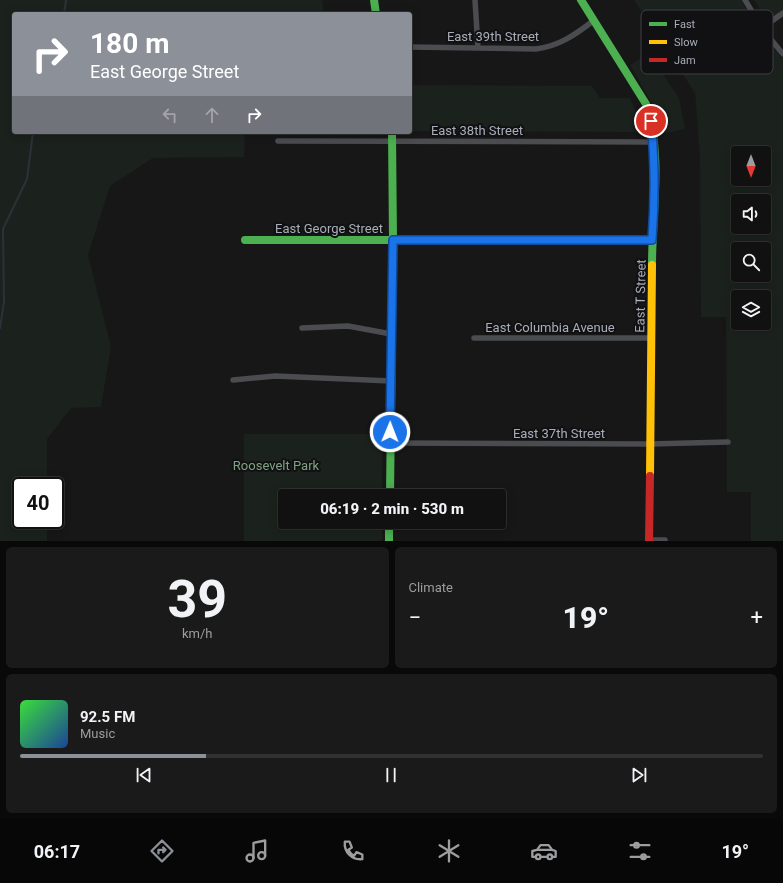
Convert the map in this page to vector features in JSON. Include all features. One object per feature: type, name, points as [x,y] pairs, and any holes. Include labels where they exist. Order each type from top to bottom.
[{"type":"street","points":[[374,0],[376,12]]},
{"type":"street","points":[[475,0],[478,48]]},
{"type":"street","name":"East T Street","points":[[581,0],[646,104],[651,121],[656,198],[652,240],[649,540]]},
{"type":"street","points":[[745,0],[751,10]]},
{"type":"street","points":[[773,20],[783,13]]},
{"type":"street","name":"East 39th Street","points":[[412,47],[548,48],[571,38],[594,21]]},
{"type":"street","points":[[773,42],[783,54]]},
{"type":"street","points":[[390,489],[393,240],[392,134]]},
{"type":"street","name":"East 38th Street","points":[[278,141],[653,142]]},
{"type":"street","name":"East George Street","points":[[245,240],[652,240]]},
{"type":"street","points":[[302,328],[348,326],[391,334]]},
{"type":"street","name":"East Columbia Avenue","points":[[474,338],[651,338]]},
{"type":"street","points":[[233,380],[275,376],[290,378],[391,381]]},
{"type":"street","name":"East 37th Street","points":[[390,443],[650,444],[728,442]]},
{"type":"street","points":[[389,529],[389,541]]},
{"type":"street","points":[[649,540],[665,540]]},
{"type":"green space","points":[[0,0],[322,0],[324,12],[12,12],[12,134],[245,134],[244,157],[153,158],[110,186],[88,255],[111,347],[101,407],[71,408],[47,439],[47,477],[12,477],[12,529],[47,529],[47,541],[0,541]]},
{"type":"green space","points":[[634,0],[741,0],[747,10],[641,11]]},
{"type":"green space","points":[[754,0],[783,0],[783,10],[773,17],[773,10],[760,10]]},
{"type":"green space","points":[[773,47],[783,59],[783,541],[751,541],[751,492],[727,492],[726,317],[701,317],[700,156],[695,93],[683,74],[773,74]]},
{"type":"green space","points":[[641,58],[641,74],[663,74],[679,98],[685,129],[661,134],[653,106],[630,65]]},
{"type":"green space","points":[[412,85],[592,86],[600,98],[630,98],[645,132],[412,131]]},
{"type":"green space","name":"Roosevelt Park","points":[[244,434],[383,434],[382,489],[278,489],[278,529],[382,529],[382,541],[244,541]]},
{"type":"waterway","points":[[64,12],[66,0]]},
{"type":"waterway","points":[[0,328],[4,302],[3,229],[27,179],[33,134]]},
{"type":"traffic: fast","points":[[374,0],[376,12]]},
{"type":"traffic: fast","points":[[581,0],[646,104],[651,124],[655,164],[652,265]]},
{"type":"traffic: fast","points":[[390,489],[393,240],[392,134]]},
{"type":"traffic: fast","points":[[245,240],[591,240]]},
{"type":"traffic: fast","points":[[389,529],[389,541]]},
{"type":"traffic: slow","points":[[591,240],[652,240]]},
{"type":"traffic: slow","points":[[650,476],[652,265]]},
{"type":"traffic: jam","points":[[649,541],[650,476]]},
{"type":"route","points":[[390,432],[393,240],[652,240],[656,198],[655,158],[651,121]]}]
